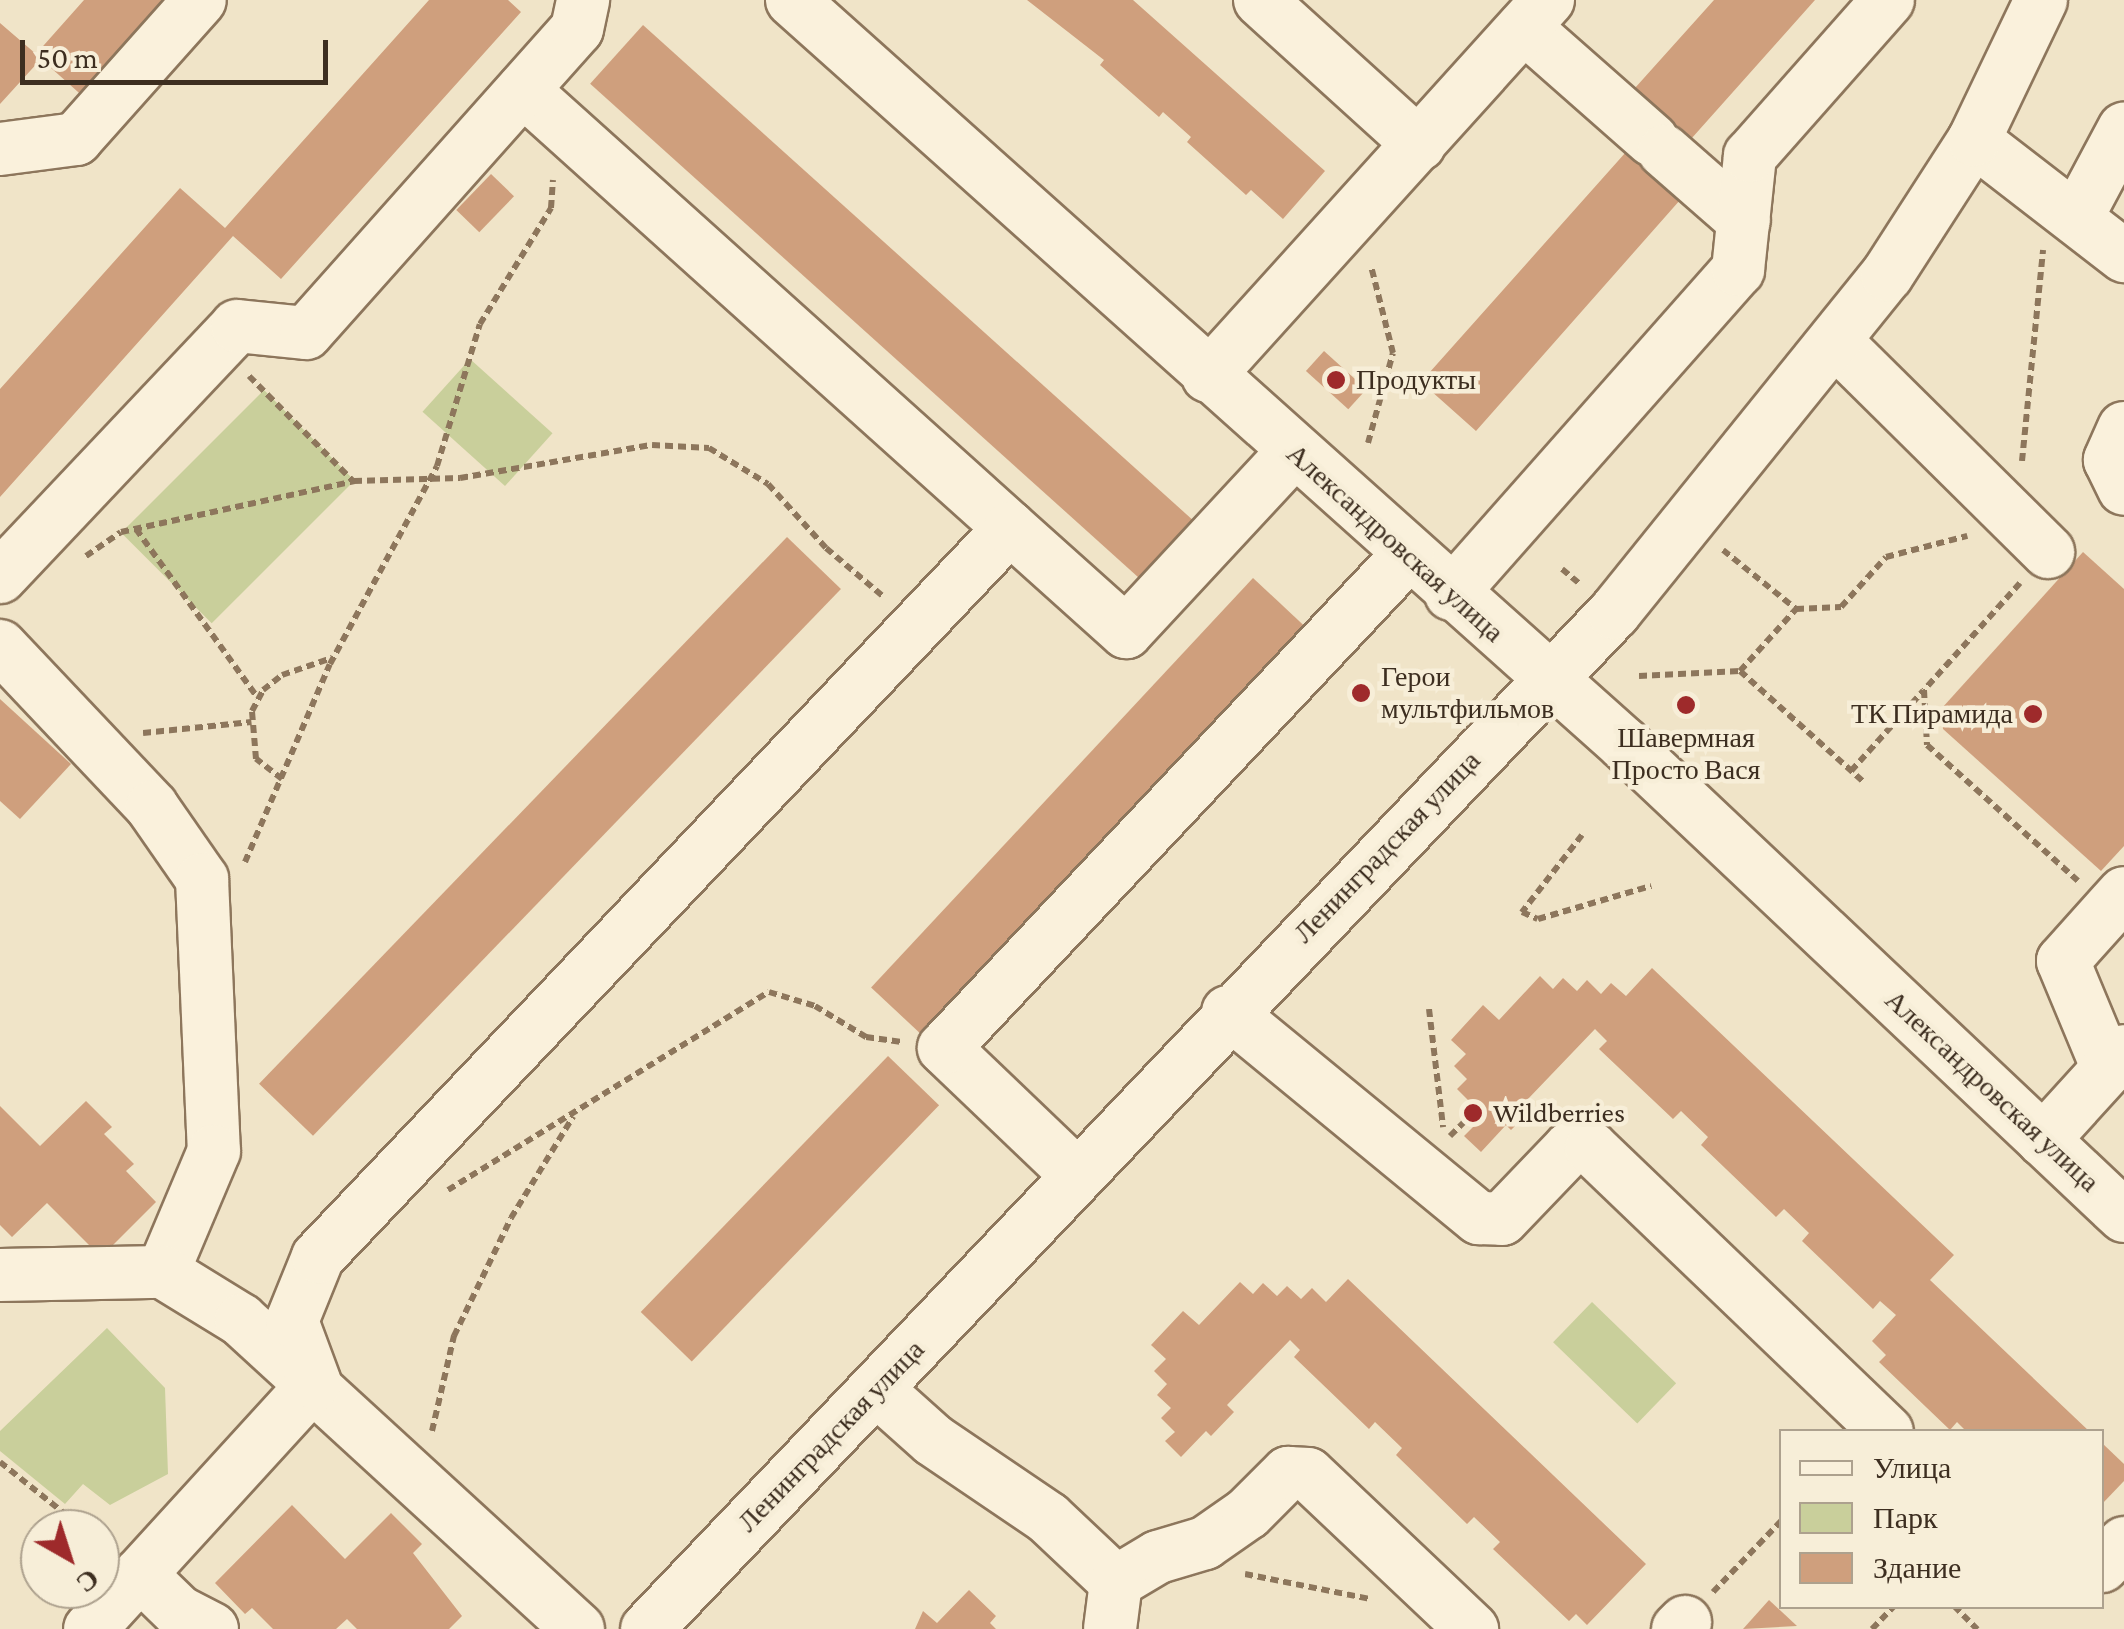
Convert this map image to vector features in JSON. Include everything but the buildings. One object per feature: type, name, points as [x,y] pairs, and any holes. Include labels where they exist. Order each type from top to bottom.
[{"type":"street","points":[[0,150],[76,139],[200,0]]},
{"type":"street","points":[[0,576],[237,326],[306,333],[536,101],[577,29],[583,0]]},
{"type":"street","name":"Александровская улица","points":[[792,0],[1550,680],[2124,1216]]},
{"type":"street","points":[[1260,0],[1419,144]]},
{"type":"street","points":[[1451,594],[1738,270],[1750,156],[1888,0]]},
{"type":"street","name":"Ленинградская улица","points":[[646,1629],[1228,1012],[1614,612],[1888,274],[1974,140],[2041,0]]},
{"type":"street","points":[[1208,376],[1536,13],[1658,146],[1744,221]]},
{"type":"street","points":[[536,101],[1126,632],[1293,452]]},
{"type":"street","points":[[2064,204],[2124,129]]},
{"type":"street","points":[[1974,140],[2064,204],[2124,256]]},
{"type":"street","points":[[1834,341],[2032,538]]},
{"type":"street","points":[[2124,428],[2110,460],[2124,489]]},
{"type":"street","points":[[316,1383],[292,1322],[318,1257],[1010,528]]},
{"type":"street","points":[[1077,1175],[944,1048],[1408,556]]},
{"type":"street","points":[[0,646],[152,807],[202,879],[214,1150],[163,1272]]},
{"type":"street","points":[[2044,1140],[2116,1060],[2063,961],[2117,902]]},
{"type":"street","points":[[1228,1012],[1479,1218],[1502,1219],[1570,1148],[1591,1148],[1884,1429]]},
{"type":"street","points":[[0,1275],[163,1272],[242,1320],[316,1383],[578,1629]]},
{"type":"street","points":[[90,1629],[316,1383]]},
{"type":"street","points":[[876,1389],[934,1440],[1048,1518],[1113,1606],[1158,1556],[1205,1543],[1248,1513],[1288,1472],[1308,1474],[1472,1629]]},
{"type":"street","points":[[2104,1564],[2124,1542]]},
{"type":"street","points":[[140,1574],[179,1612],[212,1629]]},
{"type":"path","points":[[238,877],[336,656],[431,479],[480,324],[551,208],[536,101]]},
{"type":"path","points":[[1851,771],[1924,690],[2032,538],[2064,204]]},
{"type":"path","points":[[1357,211],[1393,352],[1368,443]]},
{"type":"path","points":[[218,346],[354,482]]},
{"type":"path","points":[[72,564],[136,528],[354,482],[431,479],[652,445],[710,448],[768,484],[826,548],[918,625]]},
{"type":"path","points":[[136,528],[258,698]]},
{"type":"path","points":[[1720,548],[1796,609],[1842,607],[1886,557],[2032,538]]},
{"type":"path","points":[[1562,569],[1585,588]]},
{"type":"path","points":[[1740,671],[1796,609]]},
{"type":"path","points":[[282,779],[256,759],[251,722],[258,698],[282,676],[336,656]]},
{"type":"path","points":[[1639,676],[1740,671],[1865,783]]},
{"type":"path","points":[[1924,690],[1926,745],[2117,902]]},
{"type":"path","points":[[1410,706],[1447,712],[1456,720]]},
{"type":"path","points":[[1925,720],[1942,719]]},
{"type":"path","points":[[102,754],[137,734],[251,722]]},
{"type":"path","points":[[1582,835],[1522,912],[1538,919],[1651,886]]},
{"type":"path","points":[[428,1198],[463,1184],[769,992],[816,1006],[866,1037],[944,1048]]},
{"type":"path","points":[[1429,1009],[1445,1141]]},
{"type":"path","points":[[420,1481],[454,1336],[511,1218],[575,1113]]},
{"type":"path","points":[[0,1462],[59,1509]]},
{"type":"path","points":[[1681,1625],[1779,1523]]},
{"type":"path","points":[[1205,1543],[1236,1572],[1385,1602]]},
{"type":"path","points":[[1872,1629],[1891,1609]]},
{"type":"path","points":[[1957,1609],[1977,1629]]},
{"type":"green space","points":[[470,359],[552,433],[505,486],[422,412]]},
{"type":"green space","points":[[264,390],[355,481],[212,623],[121,533]]},
{"type":"green space","points":[[1592,1302],[1676,1383],[1637,1424],[1553,1342]]},
{"type":"green space","points":[[107,1328],[165,1388],[168,1474],[110,1505],[83,1484],[65,1504],[0,1451],[0,1431]]},
{"type":"place","name":"Продукты","points":[[1336,380]]},
{"type":"place","name":"Герои мультфильмов","points":[[1361,693]]},
{"type":"place","name":"Шавермная Просто Вася","points":[[1686,705]]},
{"type":"place","name":"ТК Пирамида","points":[[2033,714]]},
{"type":"place","name":"Wildberries","points":[[1473,1113]]}]
